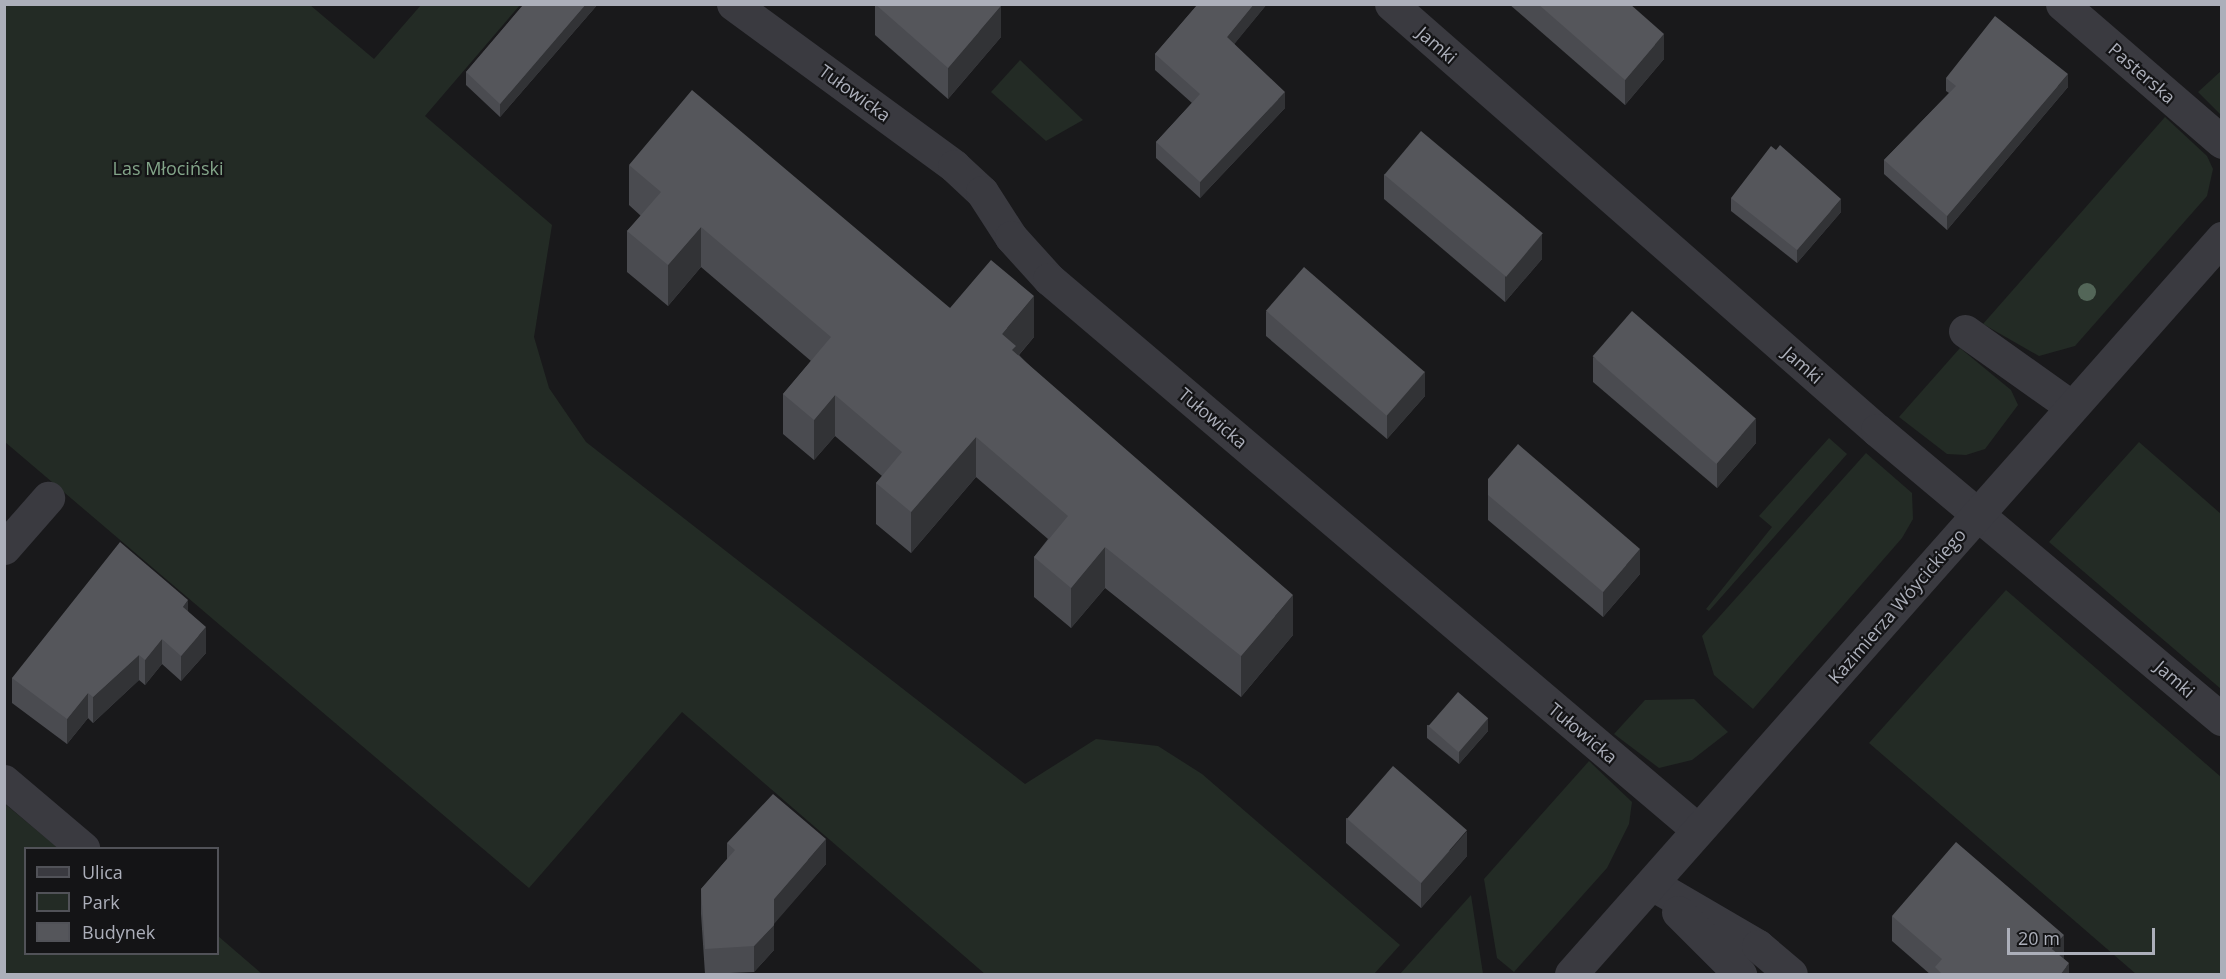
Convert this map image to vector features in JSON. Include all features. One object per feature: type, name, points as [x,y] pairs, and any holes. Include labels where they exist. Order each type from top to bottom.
[{"type":"street","name":"Tułowicka","points":[[733,4],[954,166],[982,192],[1011,237],[1049,279],[1698,830]]},
{"type":"street","name":"Jamki","points":[[1391,4],[1877,430],[1980,511],[2222,719]]},
{"type":"street","name":"Pasterska","points":[[2062,4],[2222,142]]},
{"type":"street","name":"Kazimierza Wóycickiego","points":[[1571,975],[2222,238]]},
{"type":"street","points":[[1965,331],[2072,407]]},
{"type":"street","points":[[4,548],[48,498]]},
{"type":"street","points":[[4,781],[81,847]]},
{"type":"street","points":[[1652,884],[1740,975]]},
{"type":"street","points":[[1652,884],[1758,946],[1791,975]]},
{"type":"green space","name":"Las Młociński","points":[[5,5],[310,5],[374,59],[421,5],[520,5],[425,116],[552,225],[534,337],[549,388],[586,442],[1025,784],[1096,739],[1158,746],[1202,774],[1400,945],[1374,974],[985,974],[682,712],[529,888],[5,442]]},
{"type":"green space","points":[[1020,60],[1083,120],[1046,141],[991,92]]},
{"type":"green space","points":[[2221,71],[2221,115],[2198,92]]},
{"type":"green space","points":[[2165,117],[2207,156],[2213,169],[2207,196],[2075,346],[2039,356],[1983,324]]},
{"type":"green space","points":[[1960,348],[2011,390],[2018,405],[1985,449],[1966,455],[1947,454],[1899,417]]},
{"type":"green space","points":[[1829,438],[1847,454],[1709,611],[1706,609],[1772,527],[1759,516]]},
{"type":"green space","points":[[2139,442],[2221,514],[2221,689],[2049,542]]},
{"type":"green space","points":[[1866,453],[1912,493],[1913,519],[1902,538],[1753,709],[1714,675],[1702,636]]},
{"type":"green space","points":[[2006,590],[2221,777],[2221,974],[2136,974],[1869,743]]},
{"type":"green space","points":[[1694,699],[1728,732],[1692,760],[1659,768],[1614,734],[1645,700]]},
{"type":"green space","points":[[1589,761],[1632,802],[1629,824],[1607,868],[1514,972],[1497,958],[1484,879]]},
{"type":"green space","points":[[4,803],[57,847],[24,847],[24,955],[219,955],[219,937],[262,974],[5,974]]},
{"type":"green space","points":[[1471,895],[1483,974],[1400,974]]},
{"type":"building","points":[[524,4],[586,4],[500,104],[466,72]]},
{"type":"building","points":[[875,4],[999,4],[1001,6],[948,68]]},
{"type":"building","points":[[1198,4],[1254,4],[1227,37],[1285,92],[1200,182],[1156,142],[1200,94],[1155,54]]},
{"type":"building","points":[[1538,4],[1630,4],[1664,34],[1625,80]]},
{"type":"building","points":[[1995,16],[2068,74],[1947,216],[1884,160],[1956,86],[1946,78]]},
{"type":"building","points":[[692,90],[950,308],[991,260],[1034,296],[1002,334],[1016,346],[1012,350],[1293,595],[1241,656],[1105,547],[1071,588],[1034,557],[1068,516],[976,437],[911,512],[876,483],[902,452],[835,395],[814,420],[783,394],[831,337],[701,227],[668,265],[627,231],[661,192],[629,165]]},
{"type":"building","points":[[1421,131],[1543,233],[1506,277],[1384,175]]},
{"type":"building","points":[[1780,145],[1841,199],[1797,250],[1731,198],[1771,146],[1776,150]]},
{"type":"building","points":[[1304,267],[1425,372],[1387,416],[1266,311]]},
{"type":"building","points":[[1632,311],[1756,419],[1716,464],[1593,356]]},
{"type":"building","points":[[1518,444],[1640,549],[1603,592],[1488,495],[1488,479]]},
{"type":"building","points":[[120,542],[188,600],[183,607],[206,627],[181,656],[162,639],[145,660],[139,655],[93,697],[88,693],[67,719],[12,678]]},
{"type":"building","points":[[1458,692],[1488,718],[1459,752],[1428,726]]},
{"type":"building","points":[[1393,766],[1467,830],[1421,883],[1347,819]]},
{"type":"building","points":[[773,794],[826,839],[774,899],[774,925],[754,946],[705,949],[701,889],[735,850],[727,843]]},
{"type":"building","points":[[1956,842],[2064,935],[2052,949],[2069,963],[2060,975],[1943,975],[1935,967],[1942,959],[1892,916]]}]
